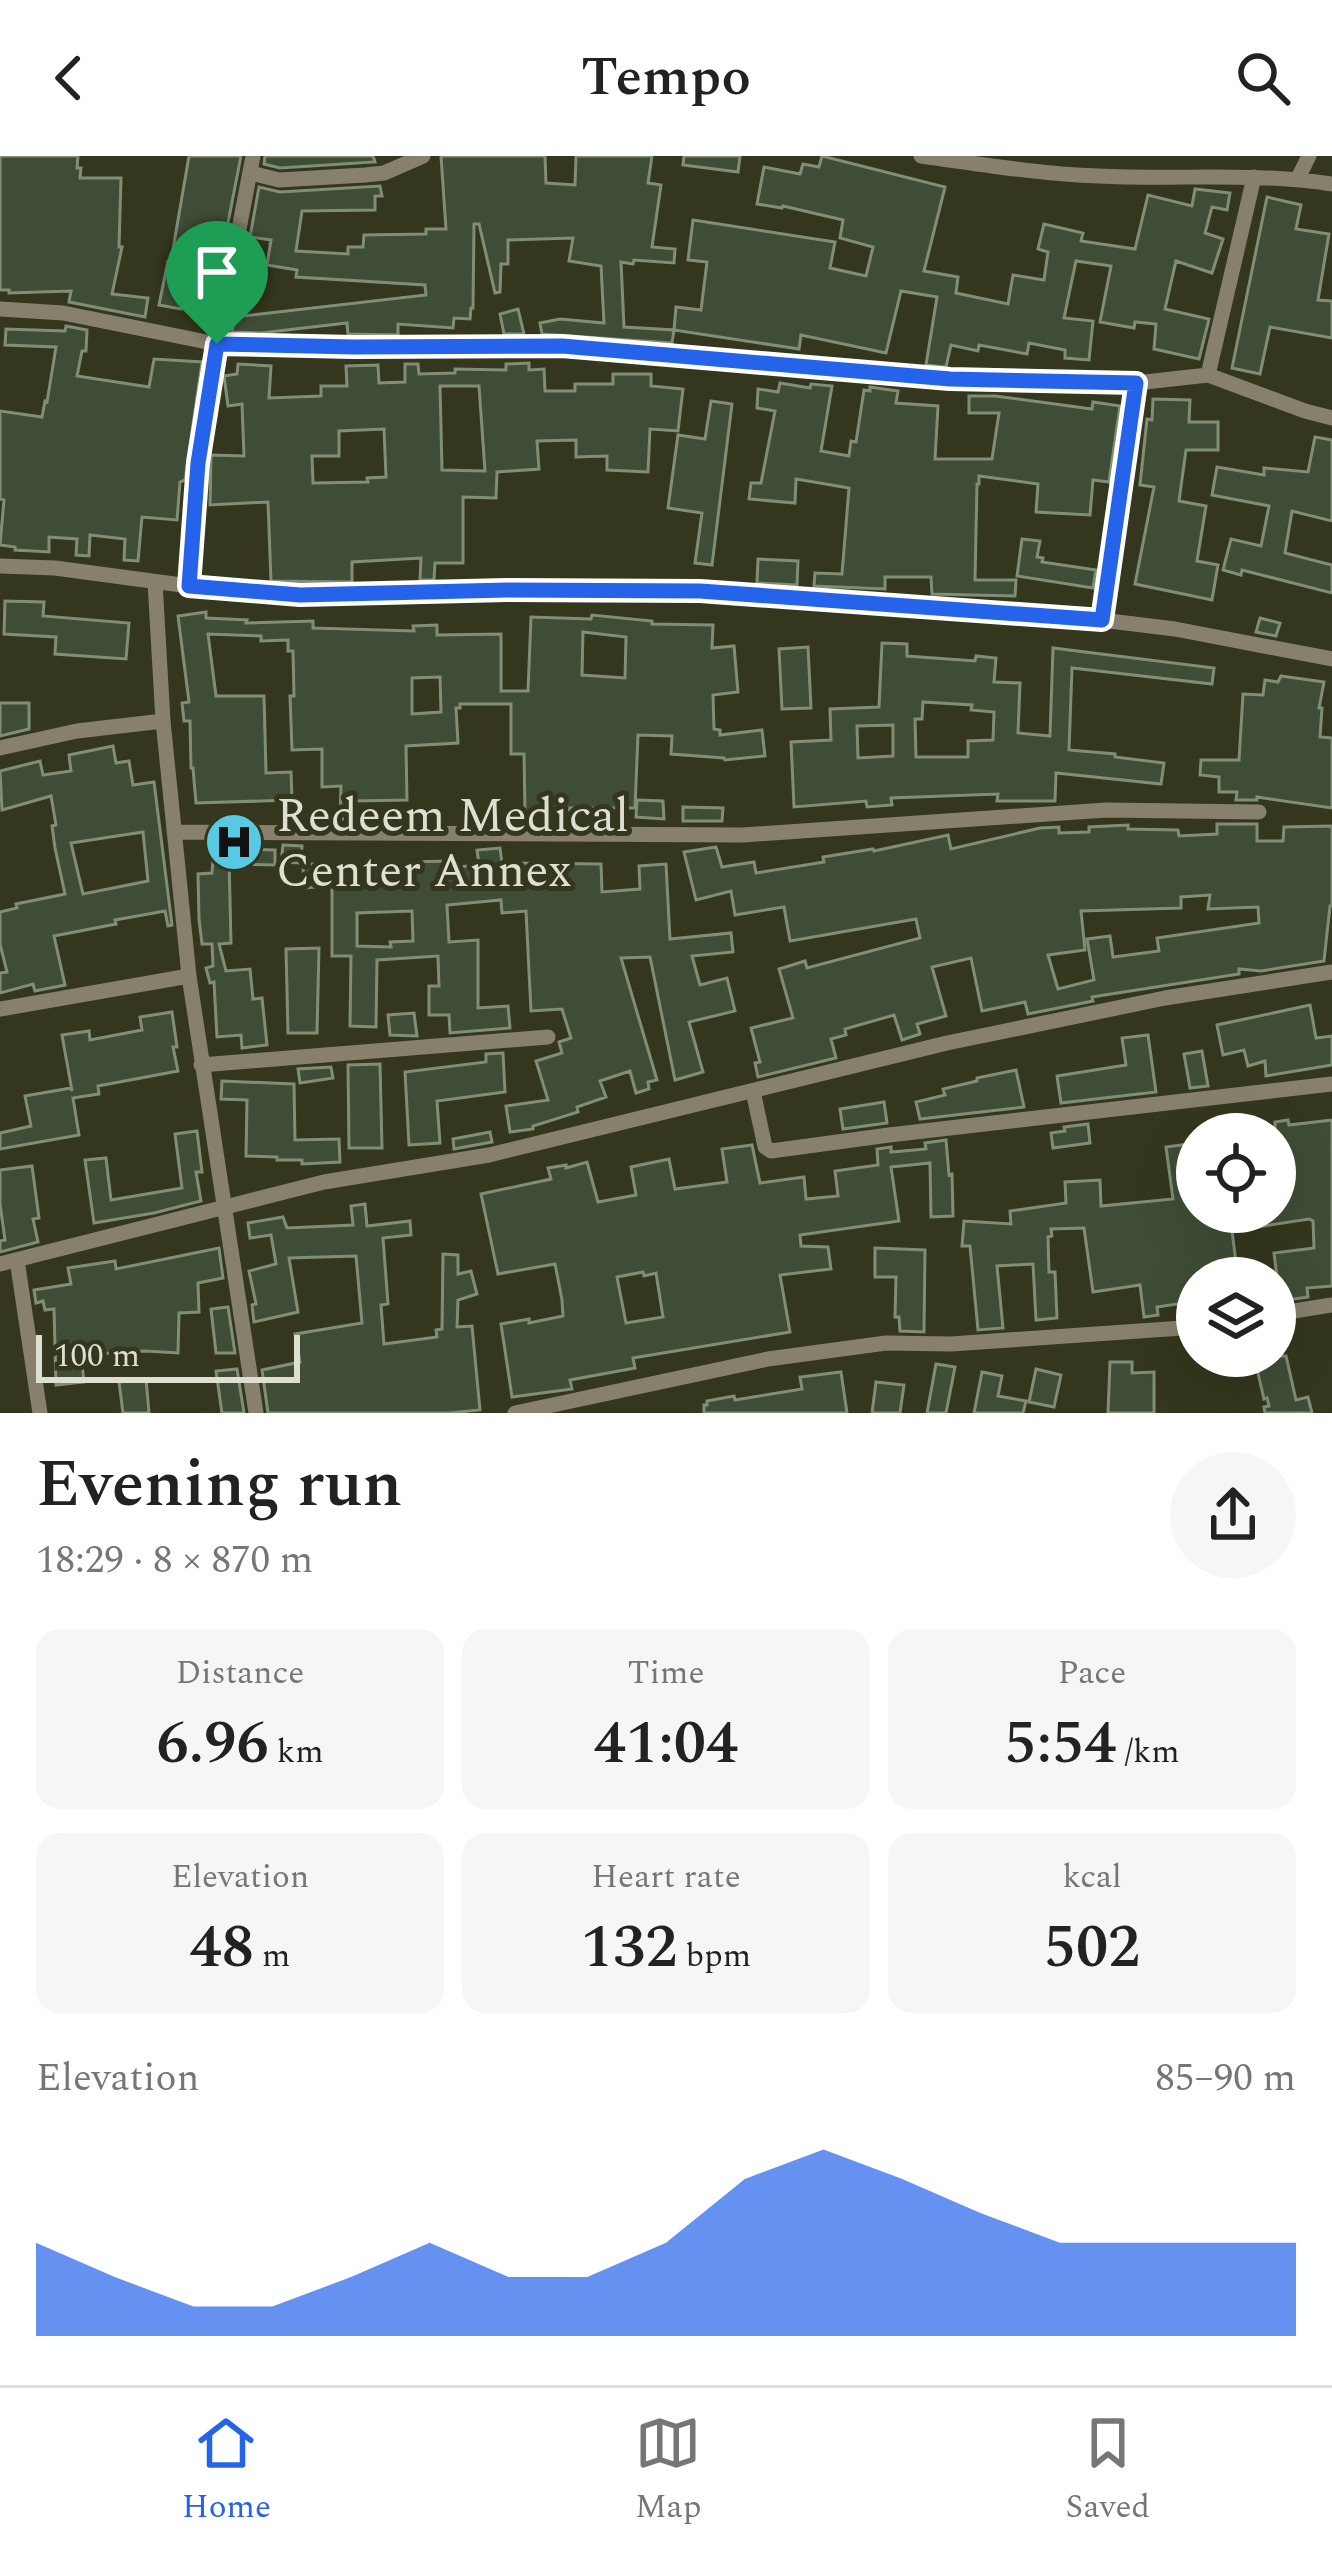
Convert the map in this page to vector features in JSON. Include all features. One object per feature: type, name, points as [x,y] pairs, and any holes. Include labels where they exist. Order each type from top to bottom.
[{"type":"street","points":[[189,586],[198,463],[252,165],[279,180],[365,176],[423,156]]},
{"type":"street","points":[[921,156],[1099,176],[1254,177],[1304,168],[1332,184]]},
{"type":"street","points":[[1208,376],[1254,177]]},
{"type":"street","points":[[0,309],[63,313],[217,344],[562,346],[950,379],[1136,383],[1208,376],[1332,418]]},
{"type":"street","points":[[1102,620],[1136,383]]},
{"type":"street","points":[[0,566],[300,595],[700,591],[1102,620],[1332,659]]},
{"type":"street","points":[[155,582],[163,721],[189,976],[256,1413]]},
{"type":"street","points":[[0,748],[77,731],[163,721]]},
{"type":"street","points":[[174,832],[743,835],[1106,810],[1259,812]]},
{"type":"street","points":[[40,1413],[8,1262],[324,1182],[489,1155],[947,1043],[1165,998],[1332,972]]},
{"type":"street","points":[[0,1009],[189,976]]},
{"type":"street","points":[[201,1065],[548,1036]]},
{"type":"street","points":[[753,1091],[765,1147],[770,1151],[1332,1084]]},
{"type":"street","points":[[1296,1310],[1332,1304]]},
{"type":"street","points":[[515,1413],[768,1359],[886,1343],[951,1344],[1176,1328]]},
{"type":"building","points":[[0,156],[78,156],[80,178],[121,178],[122,247],[112,294],[148,298],[145,317],[69,302],[71,291],[0,290]]},
{"type":"building","points":[[189,156],[241,156],[212,305],[182,300],[181,309],[159,305]]},
{"type":"building","points":[[265,156],[373,156],[375,162],[280,168],[264,164]]},
{"type":"building","points":[[441,156],[545,156],[546,183],[575,185],[576,156],[652,156],[648,183],[661,185],[652,247],[675,249],[674,263],[621,262],[624,327],[674,330],[672,343],[542,334],[540,323],[560,319],[604,323],[601,266],[569,261],[573,238],[508,240],[508,264],[501,264],[500,292],[495,293],[479,224],[474,224],[473,308],[470,319],[454,318],[453,328],[398,324],[398,335],[348,334],[347,323],[232,332],[234,317],[426,295],[425,285],[296,277],[297,270],[267,265],[271,240],[250,237],[259,187],[280,192],[380,186],[382,196],[375,196],[375,210],[302,211],[296,251],[348,254],[348,247],[363,247],[364,235],[446,229]]},
{"type":"building","points":[[684,156],[740,156],[738,172],[683,165]]},
{"type":"building","points":[[822,156],[945,187],[924,271],[958,277],[956,293],[1008,304],[1013,275],[1044,280],[1048,252],[1038,249],[1044,224],[1083,233],[1081,241],[1135,249],[1148,195],[1192,206],[1195,189],[1230,193],[1227,210],[1212,207],[1205,233],[1223,239],[1212,273],[1176,261],[1165,309],[1209,319],[1199,359],[1154,349],[1156,324],[1135,322],[1134,328],[1100,322],[1111,266],[1076,261],[1064,318],[1093,321],[1089,360],[1065,358],[1065,350],[1029,343],[1027,354],[951,345],[946,367],[926,365],[937,297],[901,291],[886,353],[801,335],[799,349],[674,330],[676,307],[701,310],[707,262],[688,260],[693,220],[835,242],[830,268],[866,276],[873,247],[840,238],[843,220],[757,204],[764,167],[800,174],[803,164],[819,167]]},
{"type":"building","points":[[1267,197],[1301,205],[1296,229],[1329,234],[1318,300],[1332,301],[1332,338],[1270,327],[1260,374],[1232,368]]},
{"type":"building","points":[[518,309],[524,334],[504,334],[500,314]]},
{"type":"building","points":[[66,326],[87,330],[77,376],[149,387],[154,359],[202,362],[177,520],[142,517],[138,561],[124,560],[125,539],[90,535],[89,556],[76,555],[77,539],[49,537],[49,552],[0,545],[4,500],[0,499],[0,411],[42,417],[56,347],[5,345],[6,329],[65,331]]},
{"type":"building","points":[[529,363],[529,370],[544,369],[545,391],[575,391],[575,384],[613,384],[613,374],[651,374],[651,386],[683,389],[678,431],[650,429],[648,472],[607,470],[607,456],[576,457],[576,440],[537,441],[539,469],[497,472],[496,498],[463,497],[463,563],[435,563],[434,580],[420,580],[421,558],[352,562],[352,582],[271,581],[268,502],[210,505],[211,455],[244,456],[242,404],[228,406],[224,376],[237,374],[238,364],[271,366],[269,398],[321,396],[321,386],[347,386],[346,366],[378,365],[379,383],[405,382],[405,364],[418,364],[419,374],[506,370],[506,364]],"holes":[[[440,386],[479,386],[485,471],[442,470]],[[384,429],[386,477],[313,483],[312,456],[339,456],[339,431]]]},
{"type":"building","points":[[780,383],[832,386],[821,451],[849,456],[851,441],[856,442],[864,390],[870,387],[898,391],[896,403],[938,406],[935,459],[992,459],[999,413],[969,413],[969,396],[1092,409],[1093,402],[1120,406],[1109,482],[1093,480],[1090,515],[1036,512],[1038,484],[979,476],[975,580],[1016,580],[1015,596],[932,594],[931,577],[885,577],[885,589],[814,586],[815,573],[842,574],[849,488],[796,479],[795,503],[749,499],[751,483],[761,483],[775,411],[757,408],[758,389],[778,392]]},
{"type":"building","points":[[1153,399],[1190,400],[1189,422],[1218,422],[1218,450],[1186,450],[1179,501],[1206,506],[1197,561],[1218,565],[1212,600],[1135,584],[1154,487],[1140,485]]},
{"type":"building","points":[[711,401],[732,404],[712,565],[695,563],[702,513],[668,508],[678,435],[705,439]]},
{"type":"building","points":[[1315,437],[1332,440],[1332,521],[1292,511],[1285,553],[1332,565],[1332,593],[1242,570],[1241,575],[1223,570],[1231,539],[1261,546],[1269,506],[1212,495],[1217,467],[1264,475],[1264,468],[1308,472]]},
{"type":"building","points":[[1022,539],[1040,541],[1037,557],[1042,562],[1096,570],[1093,588],[1017,576]]},
{"type":"building","points":[[758,559],[798,561],[797,585],[757,583]]},
{"type":"building","points":[[5,601],[44,602],[43,616],[129,623],[126,659],[55,654],[56,637],[4,634]]},
{"type":"building","points":[[206,612],[206,618],[246,623],[313,621],[313,628],[414,631],[413,626],[437,625],[437,635],[501,634],[501,691],[528,691],[531,617],[591,619],[592,615],[652,624],[713,625],[712,648],[734,646],[738,692],[713,695],[714,729],[720,735],[762,730],[765,756],[725,760],[671,754],[672,736],[638,735],[635,808],[570,808],[525,815],[524,754],[511,754],[511,704],[460,704],[456,708],[458,743],[406,746],[407,800],[354,801],[354,819],[340,819],[341,786],[322,787],[322,749],[292,750],[293,651],[288,651],[288,640],[208,634],[216,696],[264,696],[266,773],[291,772],[292,800],[196,803],[190,721],[184,721],[182,703],[189,702],[178,616]],"holes":[[[583,632],[626,637],[625,678],[582,675]],[[440,677],[441,712],[412,714],[412,678]]]},
{"type":"building","points":[[1260,618],[1280,623],[1276,636],[1256,632]]},
{"type":"building","points":[[882,643],[907,644],[907,656],[996,658],[994,682],[1020,683],[1018,733],[1050,736],[1053,648],[1214,668],[1212,684],[1072,668],[1069,750],[1164,763],[1161,784],[1056,773],[1055,801],[997,801],[998,794],[891,798],[892,805],[867,807],[866,801],[794,807],[791,742],[831,740],[830,709],[879,707]],"holes":[[[923,702],[972,705],[971,710],[994,712],[993,740],[968,741],[968,757],[916,757],[915,719],[922,719]],[[893,725],[893,756],[858,758],[857,726]]]},
{"type":"building","points":[[808,647],[811,708],[782,709],[779,649]]},
{"type":"building","points":[[1281,676],[1324,682],[1320,737],[1332,738],[1332,808],[1257,797],[1236,800],[1237,792],[1219,792],[1219,777],[1200,775],[1201,760],[1239,760],[1243,694],[1263,695],[1265,680],[1278,682]]},
{"type":"building","points":[[0,703],[29,703],[29,729],[0,736]]},
{"type":"building","points":[[113,746],[116,763],[129,761],[133,785],[154,782],[172,925],[168,926],[165,911],[54,936],[65,985],[35,991],[33,984],[0,993],[0,973],[7,972],[0,944],[0,912],[65,894],[51,796],[2,810],[0,771],[40,761],[43,775],[71,771],[69,755]],"holes":[[[143,832],[148,881],[83,894],[71,843]]]},
{"type":"building","points":[[637,800],[663,801],[664,819],[636,817]]},
{"type":"building","points":[[683,807],[723,808],[722,821],[683,821]]},
{"type":"building","points":[[1217,824],[1257,824],[1257,841],[1283,841],[1284,827],[1332,826],[1332,906],[1324,961],[1261,971],[1239,969],[1239,974],[1092,997],[1093,1001],[1028,1014],[1025,1002],[982,1011],[971,958],[932,967],[946,1016],[917,1024],[920,1034],[902,1040],[894,1015],[845,1029],[846,1035],[831,1039],[836,1058],[758,1077],[755,1063],[760,1062],[751,1028],[793,1018],[779,969],[805,961],[807,968],[920,938],[916,919],[790,941],[784,907],[735,915],[731,891],[696,900],[684,852],[716,847],[722,867],[754,862],[756,873],[948,835],[951,849],[1040,828],[1089,832],[1089,827],[1128,825],[1128,829],[1178,830],[1179,836],[1217,834]],"holes":[[[1210,895],[1208,909],[1258,907],[1259,923],[1157,938],[1159,951],[1113,957],[1110,936],[1087,939],[1094,980],[1058,989],[1048,955],[1085,950],[1081,911],[1181,908],[1181,897]]]},
{"type":"building","points":[[283,845],[302,846],[301,863],[281,862]]},
{"type":"building","points":[[500,848],[502,863],[601,864],[602,892],[640,889],[639,866],[666,864],[670,939],[731,933],[733,952],[692,956],[700,985],[727,978],[735,1011],[689,1022],[703,1072],[675,1080],[650,957],[621,958],[657,1080],[636,1093],[630,1071],[600,1081],[606,1097],[533,1129],[510,1132],[506,1106],[548,1100],[536,1061],[562,1053],[559,1042],[571,1038],[562,1009],[531,1011],[526,911],[502,913],[501,900],[447,905],[449,942],[478,940],[478,1008],[508,1006],[510,1028],[450,1033],[449,1015],[429,1015],[429,986],[439,986],[438,956],[377,960],[376,1027],[350,1026],[351,956],[332,956],[332,886],[304,888],[303,865],[410,866],[410,862],[446,861],[446,868],[479,865],[477,850]],"holes":[[[412,911],[413,941],[390,942],[391,947],[357,946],[357,913]]]},
{"type":"building","points":[[232,849],[275,850],[275,865],[232,864]]},
{"type":"building","points":[[213,857],[229,858],[231,943],[219,944],[226,971],[250,969],[253,999],[262,998],[267,1045],[242,1048],[241,1035],[217,1037],[214,982],[210,983],[206,968],[213,966],[212,944],[202,944],[198,874],[212,873]]},
{"type":"building","points":[[319,948],[317,1033],[288,1033],[286,949]]},
{"type":"building","points":[[1310,1005],[1316,1038],[1332,1036],[1332,1065],[1266,1076],[1265,1061],[1248,1066],[1244,1050],[1223,1055],[1217,1025]]},
{"type":"building","points":[[172,1012],[178,1071],[98,1086],[99,1094],[73,1098],[79,1135],[0,1149],[0,1133],[31,1126],[25,1096],[72,1091],[62,1035],[89,1031],[90,1040],[142,1030],[140,1017]]},
{"type":"building","points":[[414,1013],[417,1036],[390,1035],[388,1015]]},
{"type":"building","points":[[1148,1035],[1156,1092],[1061,1103],[1057,1076],[1126,1065],[1122,1038]]},
{"type":"building","points":[[1202,1051],[1208,1086],[1190,1088],[1184,1054]]},
{"type":"building","points":[[503,1053],[505,1092],[437,1101],[440,1143],[409,1145],[405,1072],[486,1062],[486,1054]]},
{"type":"building","points":[[380,1064],[382,1148],[349,1148],[348,1065]]},
{"type":"building","points":[[331,1067],[333,1078],[300,1083],[298,1069]]},
{"type":"building","points":[[1016,1070],[1024,1107],[920,1119],[916,1102],[945,1095],[943,1089],[977,1078]]},
{"type":"building","points":[[222,1081],[294,1084],[295,1140],[339,1139],[340,1162],[302,1164],[302,1160],[246,1156],[247,1100],[221,1099]]},
{"type":"building","points":[[884,1102],[887,1123],[843,1129],[840,1109]]},
{"type":"building","points":[[1332,1120],[1332,1286],[1307,1288],[1308,1297],[1296,1299],[1296,1257],[1274,1257],[1274,1253],[1314,1248],[1313,1221],[1296,1221],[1296,1124]]},
{"type":"building","points":[[1088,1124],[1090,1143],[1053,1148],[1051,1133]]},
{"type":"building","points":[[197,1131],[201,1201],[94,1223],[85,1160],[106,1158],[111,1200],[182,1188],[175,1134]]},
{"type":"building","points":[[490,1132],[492,1142],[454,1149],[453,1139]]},
{"type":"building","points":[[946,1140],[953,1216],[931,1217],[930,1163],[891,1167],[899,1221],[800,1235],[801,1246],[828,1247],[831,1269],[780,1275],[790,1332],[633,1358],[635,1368],[570,1380],[572,1389],[512,1397],[501,1324],[563,1316],[562,1300],[555,1264],[498,1274],[481,1194],[551,1179],[548,1168],[587,1162],[598,1202],[636,1195],[631,1167],[669,1159],[675,1189],[727,1182],[722,1149],[752,1145],[760,1183],[804,1177],[806,1199],[838,1196],[835,1171],[878,1165],[877,1149],[926,1149],[925,1143]],"holes":[[[643,1272],[644,1276],[656,1273],[663,1317],[626,1323],[617,1277]]]},
{"type":"building","points":[[1176,1146],[1176,1233],[1232,1233],[1235,1257],[1176,1257],[1176,1304],[1157,1307],[1158,1315],[1144,1317],[1140,1285],[1093,1292],[1084,1228],[1051,1229],[1049,1272],[1055,1272],[1057,1318],[1036,1320],[1033,1264],[997,1266],[1003,1328],[978,1330],[970,1246],[962,1246],[964,1221],[1011,1224],[1010,1211],[1066,1203],[1065,1182],[1100,1180],[1101,1206],[1173,1199],[1166,1147]]},
{"type":"building","points":[[32,1166],[38,1242],[0,1252],[0,1241],[5,1240],[0,1170]]},
{"type":"building","points":[[365,1204],[367,1226],[410,1221],[411,1235],[383,1238],[388,1304],[381,1305],[384,1344],[437,1337],[436,1330],[442,1329],[443,1254],[458,1255],[458,1274],[471,1271],[477,1294],[458,1300],[457,1327],[472,1326],[480,1410],[268,1413],[262,1370],[300,1362],[295,1334],[362,1323],[356,1256],[289,1258],[298,1312],[254,1322],[252,1305],[256,1304],[249,1271],[276,1264],[271,1235],[250,1238],[248,1223],[283,1217],[287,1228],[353,1225],[351,1206]]},
{"type":"building","points":[[219,1248],[223,1278],[198,1283],[199,1312],[179,1313],[178,1353],[81,1355],[84,1382],[56,1385],[54,1309],[45,1310],[43,1301],[36,1303],[34,1290],[71,1284],[68,1268],[115,1261],[116,1269]]},
{"type":"building","points":[[875,1248],[925,1250],[924,1332],[900,1331],[899,1317],[895,1317],[896,1277],[875,1277]]},
{"type":"building","points":[[228,1307],[235,1353],[216,1353],[211,1309]]},
{"type":"building","points":[[1110,1362],[1132,1362],[1132,1373],[1154,1372],[1154,1413],[1108,1413]]},
{"type":"building","points":[[936,1364],[955,1367],[946,1413],[927,1413]]},
{"type":"building","points":[[237,1369],[244,1413],[222,1413],[216,1371]]},
{"type":"building","points":[[1036,1369],[1061,1375],[1054,1407],[1029,1402]]},
{"type":"building","points":[[841,1372],[847,1413],[704,1413],[707,1401],[802,1389],[800,1377]]},
{"type":"building","points":[[982,1372],[1002,1376],[998,1396],[1026,1401],[1023,1413],[974,1413]]},
{"type":"building","points":[[1259,1377],[1291,1377],[1296,1400],[1308,1397],[1312,1413],[1265,1413],[1264,1407],[1269,1406]]},
{"type":"building","points":[[146,1379],[149,1413],[123,1413],[119,1382]]},
{"type":"building","points":[[876,1382],[904,1385],[900,1413],[872,1413]]},
{"type":"place","name":"Redeem Medical Center Annex","points":[[234,842]]},
{"type":"route","points":[[217,344],[562,346],[950,379],[1136,383],[1102,620],[700,591],[300,595],[189,586],[198,463],[217,344]]}]
